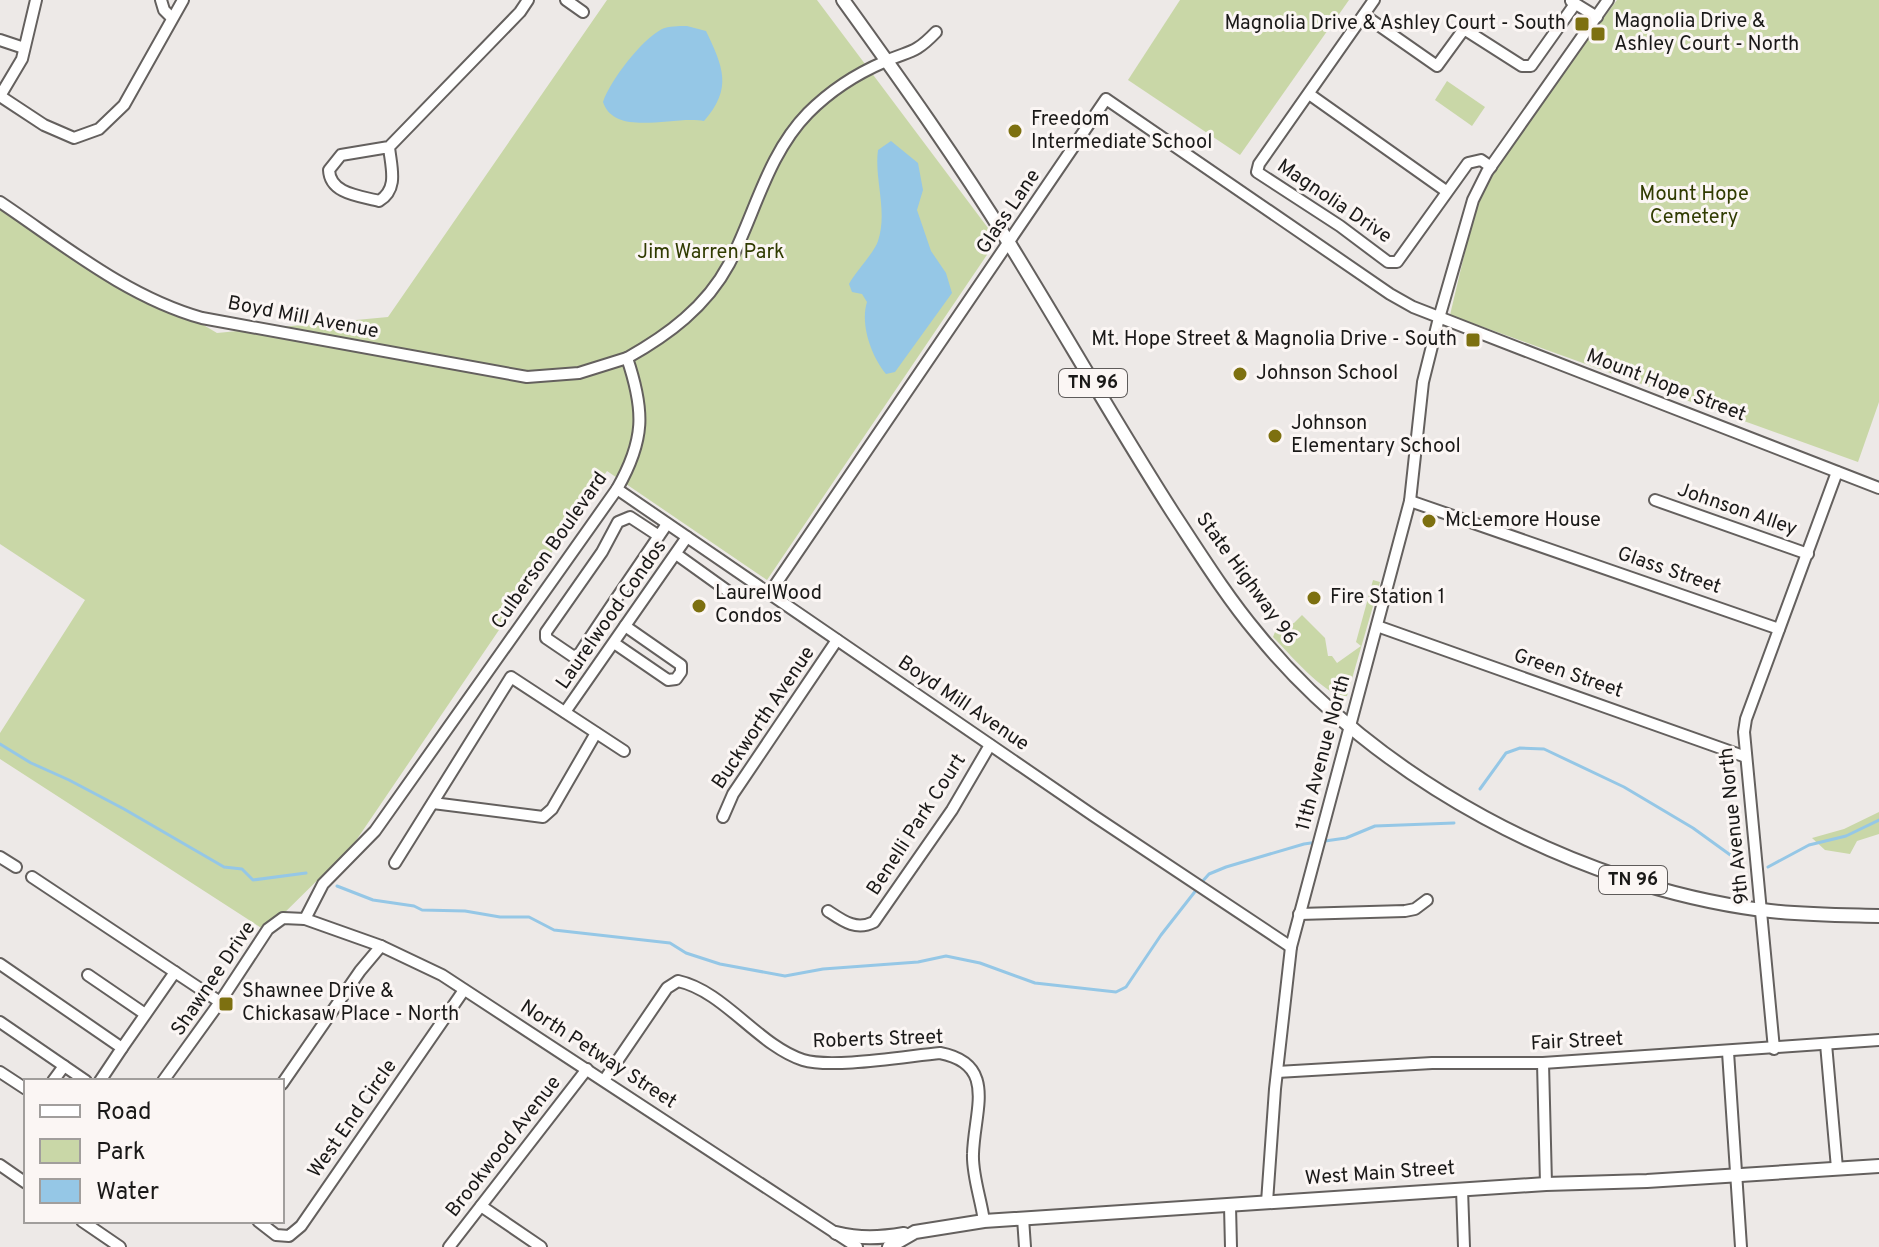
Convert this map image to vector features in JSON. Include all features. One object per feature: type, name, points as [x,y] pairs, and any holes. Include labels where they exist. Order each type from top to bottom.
[{"type":"main road","name":"State Highway 96","points":[[843,0],[955,159],[1207,565],[1257,634],[1350,726],[1389,757],[1460,804],[1546,846],[1641,883],[1762,910],[1879,916]]},
{"type":"main road","name":"West Main Street","points":[[889,1247],[915,1232],[984,1221],[1462,1189],[1879,1166]]},
{"type":"main road","points":[[836,1233],[877,1239],[915,1232]]},
{"type":"street","points":[[36,0],[22,59],[0,96],[44,125],[74,138],[99,129],[124,105],[183,0]]},
{"type":"street","points":[[161,0],[164,10],[172,18]]},
{"type":"street","points":[[389,147],[393,185],[389,195],[379,201],[351,194],[329,179],[329,170],[341,155],[389,147],[520,12],[528,0]]},
{"type":"street","points":[[566,0],[583,12]]},
{"type":"street","name":"Magnolia Drive","points":[[1374,0],[1259,164],[1257,172],[1340,226],[1388,262],[1397,262],[1468,163],[1481,160],[1491,167]]},
{"type":"street","points":[[1439,318],[1473,200],[1491,167],[1608,0]]},
{"type":"street","points":[[1364,15],[1437,66],[1464,29],[1522,66],[1531,66],[1572,2],[1597,17]]},
{"type":"street","points":[[627,358],[661,339],[689,315],[715,286],[740,241],[767,176],[796,126],[850,79],[886,60],[912,53],[936,32]]},
{"type":"street","points":[[0,40],[24,48]]},
{"type":"street","points":[[1309,94],[1446,191]]},
{"type":"street","name":"Glass Lane","points":[[769,594],[1106,99],[1390,294],[1439,318]]},
{"type":"street","name":"Boyd Mill Avenue","points":[[0,202],[139,293],[202,318],[527,377],[579,373],[627,358]]},
{"type":"street","name":"Mount Hope Street","points":[[1439,318],[1879,488]]},
{"type":"street","name":"11th Avenue North","points":[[1267,1202],[1291,947],[1410,501],[1423,382],[1439,318]]},
{"type":"street","name":"Culberson Boulevard","points":[[305,919],[323,884],[375,831],[413,780],[617,489],[635,453],[640,432],[638,390],[627,358]]},
{"type":"street","name":"9th Avenue North","points":[[1774,1049],[1746,757],[1746,719],[1837,472]]},
{"type":"street","name":"Boyd Mill Avenue","points":[[617,489],[1291,947]]},
{"type":"street","name":"Johnson Alley","points":[[1655,500],[1808,554]]},
{"type":"street","name":"Glass Street","points":[[1410,501],[1779,629]]},
{"type":"street","points":[[659,536],[630,517],[618,522],[602,552],[546,632],[546,638],[574,657],[580,653],[659,536],[667,524]]},
{"type":"street","name":"Laurelwood Condos","points":[[565,712],[687,537]]},
{"type":"street","points":[[676,554],[729,592]]},
{"type":"street","points":[[614,643],[668,680],[676,679],[681,672],[681,665],[625,626]]},
{"type":"street","name":"Green Street","points":[[1377,626],[1746,757]]},
{"type":"street","name":"Buckworth Avenue","points":[[723,817],[733,794],[837,640]]},
{"type":"street","name":"Laurelwood Condos","points":[[395,863],[511,677],[624,751]]},
{"type":"street","points":[[433,803],[543,817],[552,809],[596,733]]},
{"type":"street","name":"Benelli Park Court","points":[[828,911],[860,927],[874,922],[952,810],[990,745]]},
{"type":"street","points":[[0,857],[16,867]]},
{"type":"street","points":[[32,877],[220,1002]]},
{"type":"street","points":[[1299,914],[1405,911],[1415,909],[1427,900]]},
{"type":"street","name":"Shawnee Drive","points":[[164,1079],[268,929],[283,918],[305,919]]},
{"type":"street","name":"North Petway Street","points":[[305,919],[419,962],[605,1079],[857,1247]]},
{"type":"street","points":[[284,1081],[360,971],[381,946]]},
{"type":"street","points":[[2,971],[122,1048]]},
{"type":"street","points":[[101,1079],[175,972]]},
{"type":"street","points":[[88,975],[145,1014]]},
{"type":"street","name":"Roberts Street","points":[[605,1079],[667,988],[678,981],[696,985],[754,1029],[804,1060],[826,1063],[940,1053],[956,1056],[968,1063],[978,1078],[973,1156],[984,1221]]},
{"type":"street","name":"West End Circle","points":[[261,1223],[276,1235],[289,1236],[301,1226],[464,990]]},
{"type":"street","points":[[0,1022],[83,1079]]},
{"type":"street","name":"Fair Street","points":[[1277,1072],[1432,1063],[1543,1063],[1879,1040]]},
{"type":"street","points":[[1826,1044],[1837,1168]]},
{"type":"street","points":[[1728,1052],[1741,1247]]},
{"type":"street","points":[[1543,1063],[1546,1184]]},
{"type":"street","points":[[54,1079],[64,1066]]},
{"type":"street","name":"Brookwood Avenue","points":[[449,1247],[587,1069]]},
{"type":"street","points":[[0,1072],[24,1088]]},
{"type":"street","points":[[0,1165],[24,1182]]},
{"type":"street","points":[[1462,1189],[1464,1247]]},
{"type":"street","points":[[481,1206],[541,1247]]},
{"type":"street","points":[[1230,1206],[1231,1247]]},
{"type":"street","points":[[1023,1218],[1025,1247]]},
{"type":"street","points":[[85,1223],[120,1247]]},
{"type":"street","points":[[94,1247],[102,1235]]},
{"type":"green space","name":"Jim Warren Park","points":[[607,0],[817,0],[997,240],[767,580],[607,471],[353,845],[266,931],[0,759],[0,733],[85,600],[0,544],[0,205],[217,333],[388,317]]},
{"type":"green space","points":[[1180,0],[1349,0],[1240,155],[1128,80]]},
{"type":"green space","name":"Mount Hope Cemetery","points":[[1617,0],[1879,0],[1879,402],[1858,462],[1450,315],[1481,184]]},
{"type":"green space","points":[[1447,81],[1485,107],[1472,126],[1435,100]]},
{"type":"green space","points":[[1373,580],[1380,582],[1347,696],[1339,695],[1319,683],[1273,637],[1277,627],[1294,623],[1302,615],[1325,638],[1328,656],[1332,656],[1337,663],[1361,646],[1356,642]]},
{"type":"green space","points":[[1879,812],[1879,834],[1857,841],[1850,854],[1825,850],[1812,838],[1844,829]]},
{"type":"water","points":[[687,26],[706,31],[722,77],[719,98],[704,121],[632,122],[610,113],[603,102],[636,51],[662,29]]},
{"type":"water","points":[[891,141],[918,163],[923,190],[917,210],[931,251],[946,273],[952,293],[895,372],[886,374],[868,340],[865,320],[867,302],[862,294],[852,292],[849,284],[878,241],[882,218],[878,150]]},
{"type":"waterway","points":[[0,744],[31,763],[124,809],[224,867],[242,869],[253,880],[306,873]]},
{"type":"waterway","points":[[1480,789],[1506,753],[1520,748],[1544,749],[1624,787],[1693,828],[1740,862]]},
{"type":"waterway","points":[[1768,867],[1809,845],[1846,836],[1879,820]]},
{"type":"waterway","points":[[1201,883],[1209,874],[1226,867],[1304,844],[1346,838],[1375,826],[1454,823]]},
{"type":"waterway","points":[[337,886],[373,900],[422,910],[529,917],[554,930],[670,943],[686,953],[720,964],[785,976],[823,969],[918,962],[946,956],[980,963],[1035,983],[1116,992],[1126,987],[1197,889]]},
{"type":"place","name":"Magnolia Drive & Ashley Court - South","points":[[1582,24]]},
{"type":"place","name":"Magnolia Drive & Ashley Court - North","points":[[1598,34]]},
{"type":"place","name":"Freedom Intermediate School","points":[[1015,131]]},
{"type":"place","name":"Mt. Hope Street & Magnolia Drive - South","points":[[1473,340]]},
{"type":"place","name":"Johnson School","points":[[1240,374]]},
{"type":"place","name":"Johnson Elementary School","points":[[1275,436]]},
{"type":"place","name":"McLemore House","points":[[1429,521]]},
{"type":"place","name":"Fire Station 1","points":[[1314,598]]},
{"type":"place","name":"LaurelWood Condos","points":[[699,606]]},
{"type":"place","name":"Shawnee Drive & Chickasaw Place - North","points":[[226,1004]]}]
